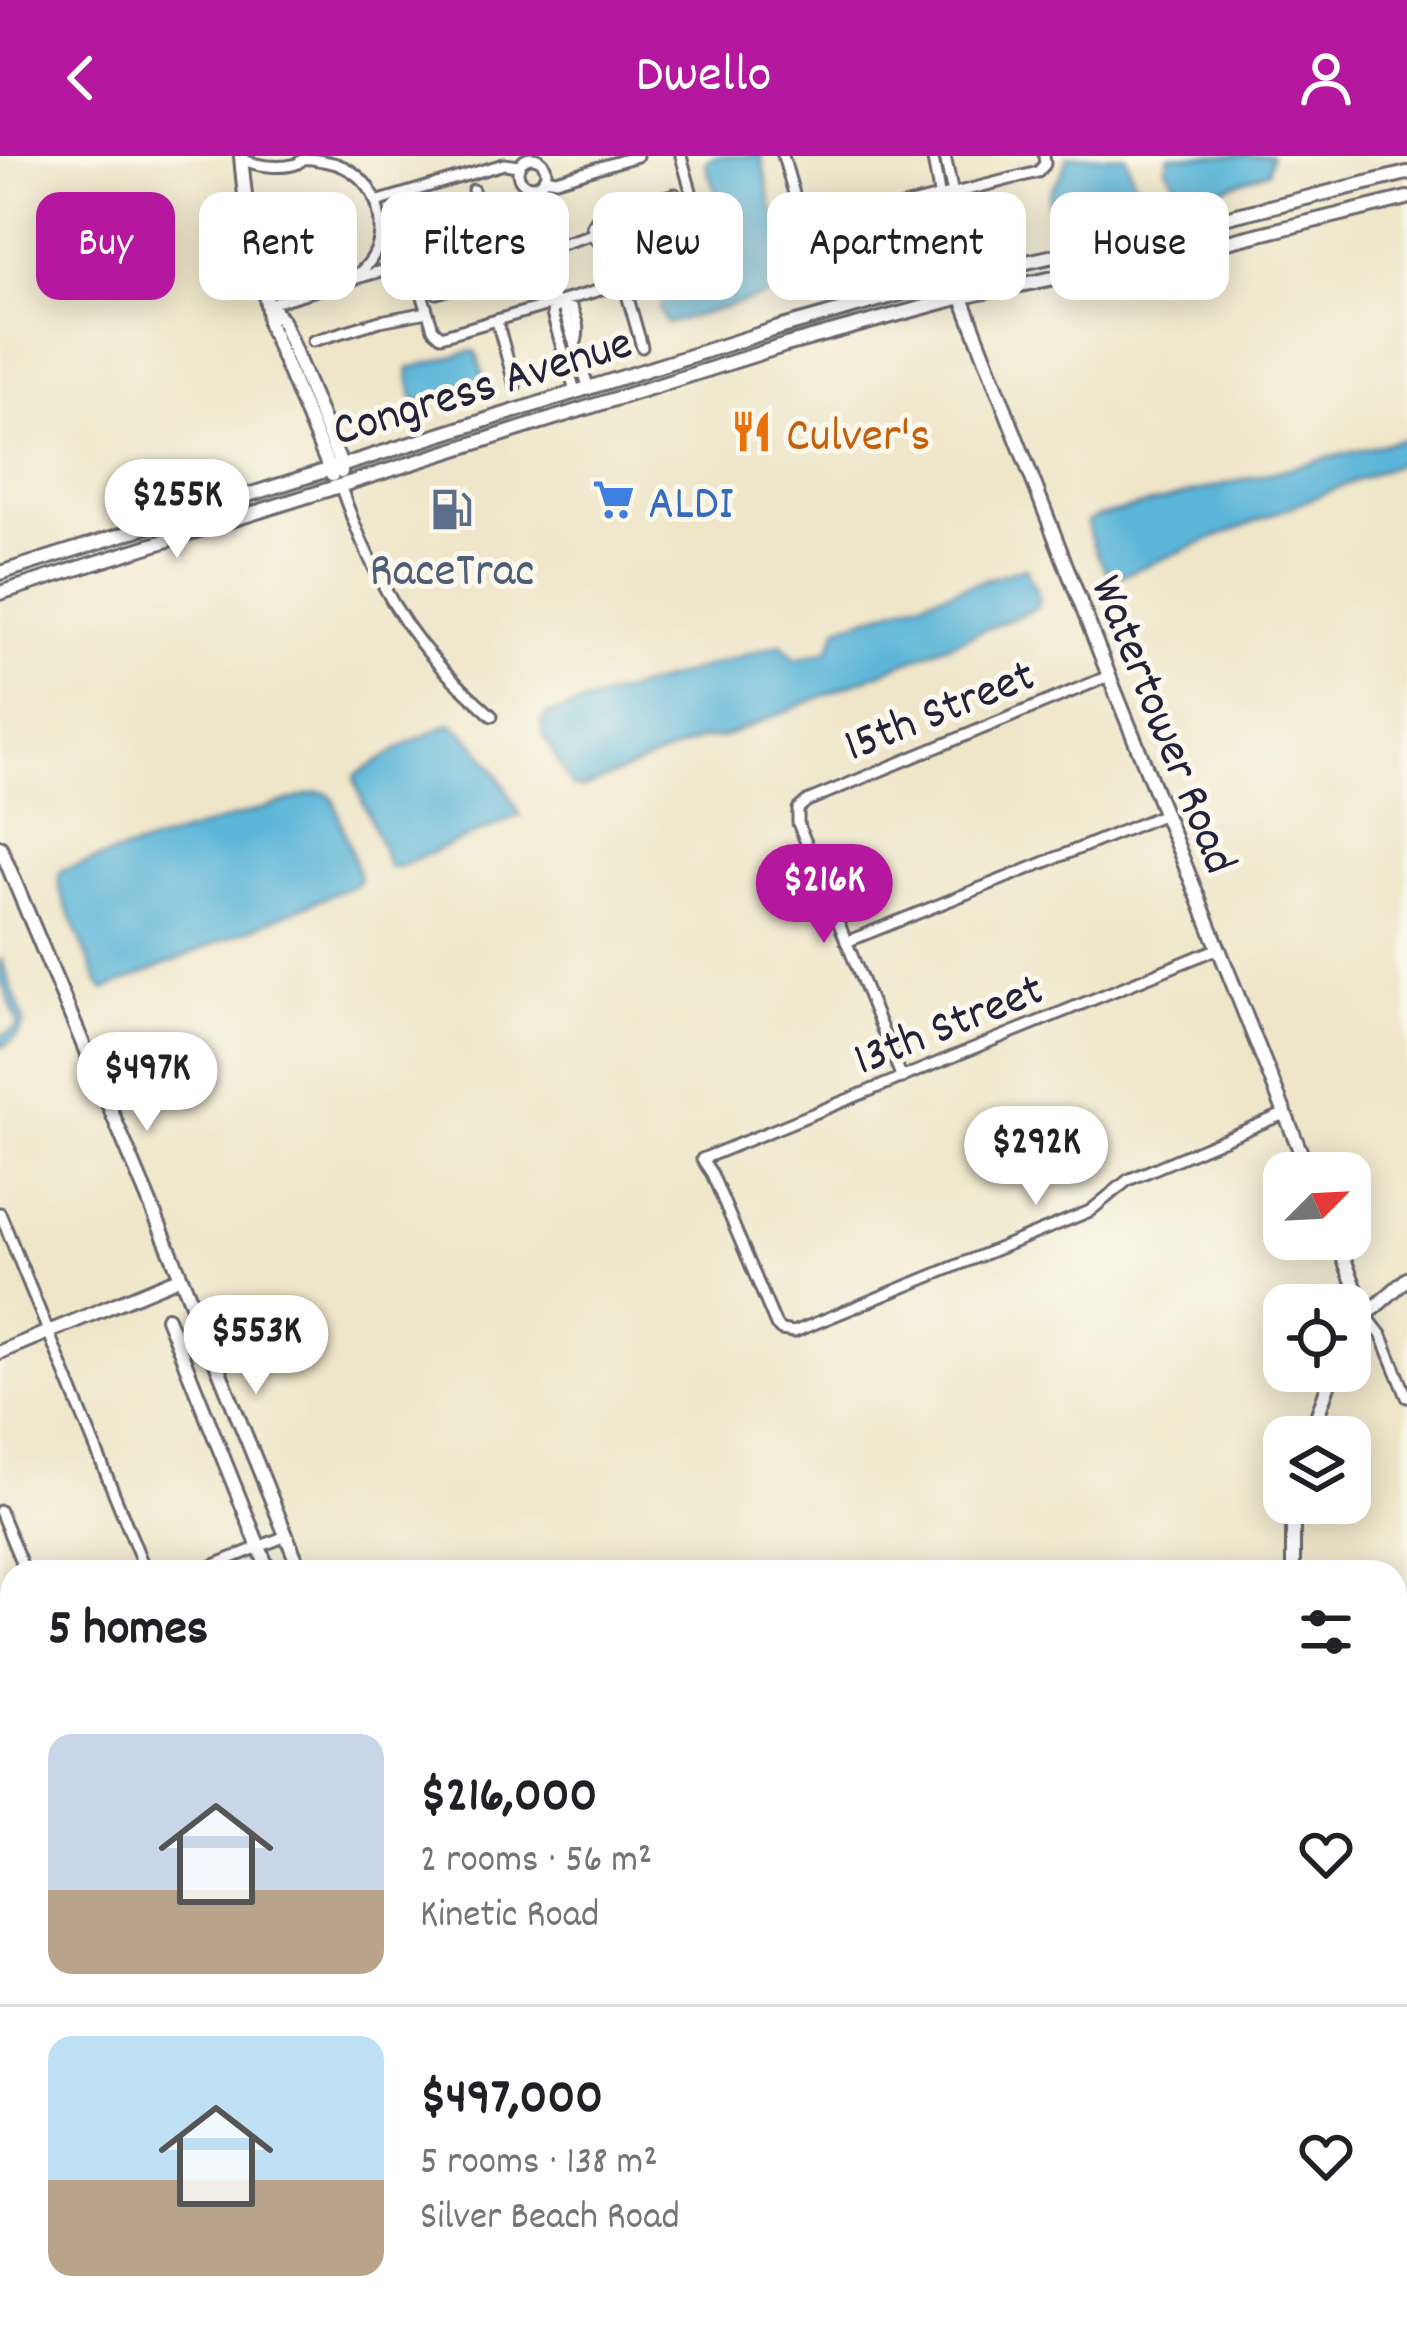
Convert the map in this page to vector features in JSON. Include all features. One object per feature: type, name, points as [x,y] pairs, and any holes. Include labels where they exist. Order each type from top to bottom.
[{"type":"street","points":[[544,178],[556,180],[637,156]]},
{"type":"street","points":[[681,156],[691,192]]},
{"type":"street","points":[[783,156],[794,192]]},
{"type":"street","points":[[932,156],[939,192]]},
{"type":"street","points":[[945,156],[954,192]]},
{"type":"street","points":[[958,192],[1038,172],[1045,164],[1044,156]]},
{"type":"street","points":[[243,157],[254,165],[293,166],[302,158],[348,162],[376,202],[381,229],[372,258],[357,274]]},
{"type":"street","points":[[243,157],[244,196],[268,304],[282,320],[367,556],[392,603],[441,667],[492,716]]},
{"type":"street","points":[[526,184],[544,178],[545,169],[537,157],[519,166],[526,192]]},
{"type":"street","points":[[376,202],[504,164],[519,166]]},
{"type":"street","points":[[1361,211],[1363,201],[1378,184],[1402,174]]},
{"type":"street","name":"Congress Avenue","points":[[1026,262],[1402,174]]},
{"type":"street","points":[[1325,218],[1348,199],[1352,188]]},
{"type":"street","name":"Congress Avenue","points":[[1026,284],[1207,247],[1407,198]]},
{"type":"street","points":[[569,242],[592,234],[593,225]]},
{"type":"street","points":[[372,258],[381,268]]},
{"type":"street","points":[[423,300],[435,334],[448,335],[593,294]]},
{"type":"street","points":[[268,304],[282,300]]},
{"type":"street","points":[[557,300],[575,345],[581,389]]},
{"type":"street","points":[[629,300],[642,347]]},
{"type":"street","name":"Congress Avenue","points":[[0,573],[879,300]]},
{"type":"street","name":"Congress Avenue","points":[[0,593],[786,345],[951,300]]},
{"type":"street","name":"Watertower Road","points":[[963,300],[1302,1152]]},
{"type":"street","points":[[559,306],[552,314],[581,389]]},
{"type":"street","points":[[313,341],[427,312]]},
{"type":"street","points":[[497,321],[515,386]]},
{"type":"street","name":"15th Street","points":[[847,942],[798,823],[798,809],[807,801],[1109,676]]},
{"type":"street","points":[[902,1078],[847,942],[1165,814]]},
{"type":"street","points":[[0,847],[296,1560]]},
{"type":"street","name":"13th Street","points":[[1219,948],[702,1159],[772,1318],[781,1330],[794,1332],[1090,1210],[1128,1180],[1286,1113]]},
{"type":"street","points":[[0,1213],[141,1560]]},
{"type":"street","points":[[0,1352],[181,1277]]},
{"type":"street","points":[[1371,1311],[1407,1279]]},
{"type":"street","points":[[167,1318],[263,1560]]},
{"type":"street","points":[[1371,1322],[1382,1336],[1407,1397]]},
{"type":"street","points":[[0,1510],[20,1560]]},
{"type":"street","points":[[1293,1524],[1293,1560]]},
{"type":"street","points":[[225,1560],[286,1536]]},
{"type":"water","points":[[761,156],[769,192],[767,295],[667,324],[659,310],[663,300],[743,300],[743,192],[715,192],[708,159]]},
{"type":"water","points":[[1067,156],[1126,156],[1138,192],[1050,192],[1050,208],[1049,193]]},
{"type":"water","points":[[1169,156],[1271,156],[1268,172],[1212,192],[1180,192],[1166,167]]},
{"type":"water","points":[[472,351],[484,377],[479,381],[418,401],[413,397],[410,368]]},
{"type":"water","points":[[1407,438],[1407,460],[1113,579],[1090,537],[1087,522],[1096,517]]},
{"type":"water","points":[[1025,567],[1039,597],[1037,606],[1028,612],[721,738],[701,739],[584,788],[572,787],[544,735],[541,722],[547,715],[781,644],[796,659],[829,650],[838,627]]},
{"type":"water","points":[[451,724],[482,753],[520,815],[398,867],[389,866],[356,775]]},
{"type":"water","points":[[317,792],[333,798],[358,884],[104,990],[59,888],[62,870]]},
{"type":"water","points":[[0,957],[24,1020],[19,1034],[0,1048],[0,1036],[16,1029],[18,1023],[0,979]]},
{"type":"place","name":"Culver's","points":[[752,432]]},
{"type":"place","name":"ALDI","points":[[614,500]]},
{"type":"place","name":"RaceTrac","points":[[452,509]]}]
